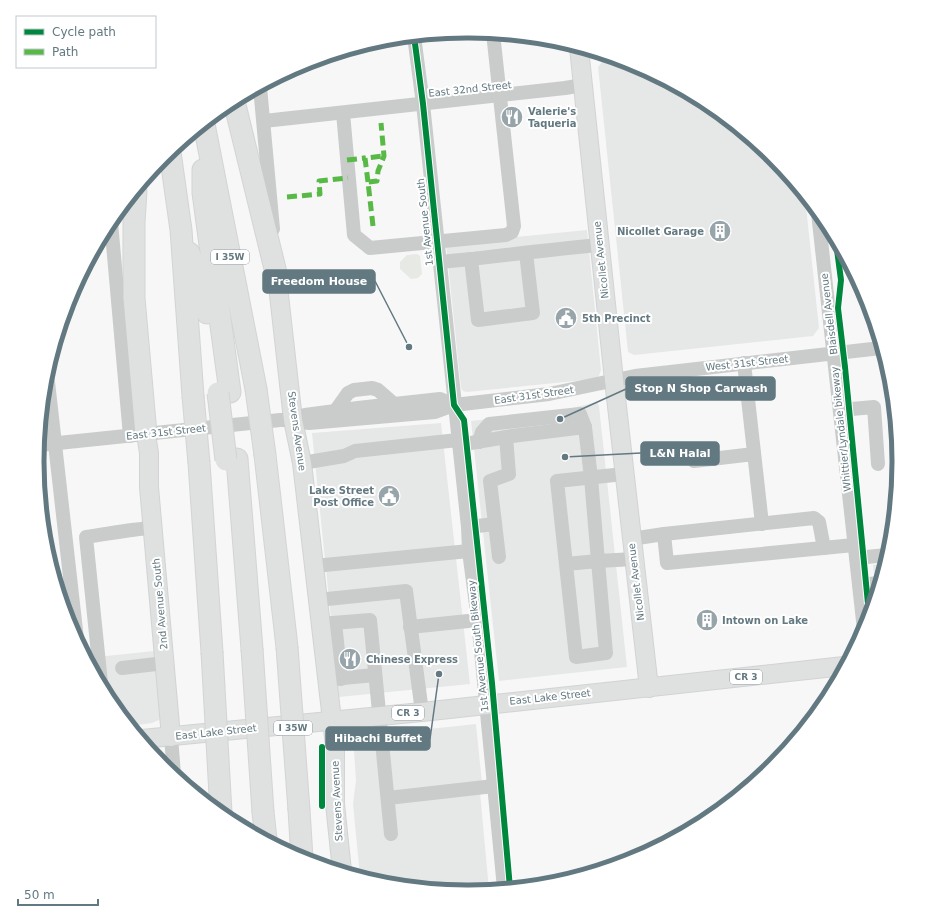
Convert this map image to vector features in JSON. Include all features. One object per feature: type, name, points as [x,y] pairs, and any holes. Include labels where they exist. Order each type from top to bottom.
[{"type":"highway","points":[[236,107],[277,277]]},
{"type":"highway","name":"I 35W","points":[[205,130],[256,389],[265,455],[287,647],[302,851]]},
{"type":"highway","points":[[204,131],[203,192],[231,459],[259,812],[264,832]]},
{"type":"highway","points":[[171,160],[181,230],[199,463],[221,805]]},
{"type":"highway","points":[[135,200],[134,298],[138,435]]},
{"type":"highway","points":[[181,230],[204,293],[224,392]]},
{"type":"highway","points":[[257,828],[259,812]]},
{"type":"main road","name":"Nicollet Avenue","points":[[580,53],[624,474],[648,688]]},
{"type":"main road","name":"Stevens Avenue","points":[[277,277],[293,420],[302,463],[317,600],[327,624],[333,679],[331,721],[335,746],[335,804],[341,866]]},
{"type":"main road","name":"2nd Avenue South","points":[[138,435],[149,453],[149,487],[171,737]]},
{"type":"main road","name":"CR 3","points":[[648,688],[838,667]]},
{"type":"main road","name":"East Lake Street","points":[[148,739],[648,688]]},
{"type":"street","points":[[342,113],[354,235],[370,248],[506,235],[512,232],[514,226],[494,39]]},
{"type":"street","name":"1st Avenue South","points":[[415,42],[438,242],[468,528],[469,551],[478,620],[504,883]]},
{"type":"street","name":"East 32nd Street","points":[[264,121],[583,85]]},
{"type":"street","name":"Stevens Avenue","points":[[261,93],[277,277]]},
{"type":"street","name":"Blaisdell Avenue","points":[[819,225],[862,615]]},
{"type":"street","name":"2nd Avenue South","points":[[111,233],[138,435]]},
{"type":"street","points":[[440,262],[600,245]]},
{"type":"street","points":[[471,259],[478,320],[533,313],[526,253]]},
{"type":"street","name":"West 31st Street","points":[[614,380],[650,374],[876,349]]},
{"type":"street","points":[[744,363],[762,524]]},
{"type":"street","name":"East 31st Street","points":[[45,445],[293,420],[309,423],[435,412],[454,405],[550,394],[614,380]]},
{"type":"street","points":[[50,396],[75,618]]},
{"type":"street","name":"East 31st Street","points":[[293,420],[308,414],[440,399],[454,405]]},
{"type":"street","points":[[840,410],[874,407],[878,464]]},
{"type":"street","points":[[480,442],[482,432],[489,424],[580,414],[585,427],[591,478],[606,653],[576,657],[557,481],[591,478],[624,474]]},
{"type":"street","points":[[302,463],[344,456],[355,451],[480,442],[506,437],[585,427]]},
{"type":"street","points":[[499,557],[490,481],[509,474],[506,437]]},
{"type":"street","points":[[694,460],[754,454]]},
{"type":"street","points":[[631,539],[664,534],[814,518],[819,522],[824,548]]},
{"type":"street","points":[[468,528],[495,524]]},
{"type":"street","points":[[100,671],[86,537],[133,529],[153,528]]},
{"type":"street","points":[[664,534],[667,563],[824,548],[881,554]]},
{"type":"street","points":[[314,566],[469,551]]},
{"type":"street","points":[[566,564],[634,559]]},
{"type":"street","points":[[859,585],[873,584]]},
{"type":"street","points":[[317,600],[406,591],[422,712]]},
{"type":"street","points":[[327,624],[370,620],[391,834]]},
{"type":"street","points":[[410,627],[478,620]]},
{"type":"street","points":[[122,668],[165,663]]},
{"type":"street","points":[[333,679],[376,675]]},
{"type":"street","name":"2nd Avenue South","points":[[171,737],[173,765]]},
{"type":"street","points":[[388,798],[494,786]]},
{"type":"shaded area","name":"Nicollet Garage","points":[[604,60],[630,70],[680,95],[703,109],[747,143],[786,182],[804,204],[806,207],[819,328],[813,336],[634,355],[628,352],[598,67]]},
{"type":"shaded area","points":[[587,230],[601,370],[599,376],[595,379],[467,392],[463,391],[461,388],[446,244]]},
{"type":"shaded area","points":[[417,254],[420,256],[422,274],[418,278],[411,279],[400,269],[400,262],[407,255]]},
{"type":"shaded area","points":[[597,402],[599,406],[627,667],[499,681],[471,421],[568,409]]},
{"type":"shaded area","points":[[441,423],[470,684],[339,697],[312,433]]},
{"type":"shaded area","points":[[873,565],[878,565],[875,579]]},
{"type":"shaded area","points":[[154,651],[162,714],[159,720],[152,723],[137,725],[116,697],[93,657]]},
{"type":"shaded area","points":[[476,724],[482,783],[480,792],[488,884],[440,884],[385,877],[360,871],[353,804],[356,780],[353,737]]},
{"type":"marked path","points":[[373,226],[368,182],[377,181],[378,171],[384,156],[381,123]]},
{"type":"marked path","points":[[368,182],[365,158],[384,156]]},
{"type":"marked path","points":[[347,160],[365,158]]},
{"type":"marked path","points":[[287,197],[320,194],[319,181],[348,178]]},
{"type":"cycle path","name":"1st Avenue South Bikeway","points":[[415,42],[423,104],[454,405],[464,420],[492,683],[510,882]]},
{"type":"cycle path","name":"Whittier/Lyndale bikeway","points":[[838,255],[841,280],[838,308],[868,601]]},
{"type":"cycle path","points":[[322,747],[322,806]]},
{"type":"place","name":"Valerie's Taqueria","points":[[512,117]]},
{"type":"place","name":"Nicollet Garage","points":[[720,231]]},
{"type":"place","name":"5th Precinct","points":[[566,318]]},
{"type":"place","name":"Freedom House","points":[[409,347]]},
{"type":"place","name":"Stop N Shop Carwash","points":[[560,419]]},
{"type":"place","name":"L&N Halal","points":[[565,457]]},
{"type":"place","name":"Lake Street Post Office","points":[[389,496]]},
{"type":"place","name":"Intown on Lake","points":[[707,620]]},
{"type":"place","name":"Chinese Express","points":[[350,659]]},
{"type":"place","name":"Hibachi Buffet","points":[[439,674]]}]
